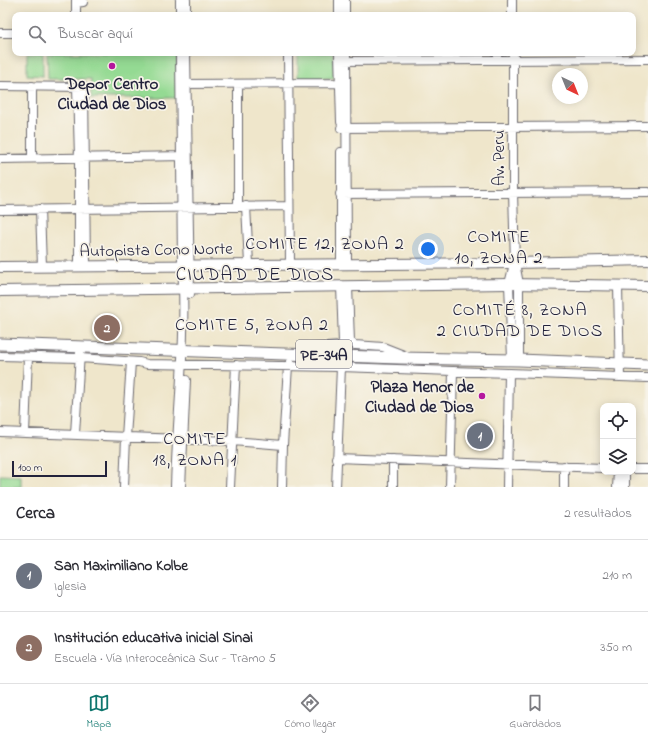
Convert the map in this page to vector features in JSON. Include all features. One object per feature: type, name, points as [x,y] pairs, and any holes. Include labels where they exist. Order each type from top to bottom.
[{"type":"highway","name":"PE-34A","points":[[0,344],[81,345],[411,358],[648,365]]},
{"type":"main road","name":"Autopista Cono Norte","points":[[0,267],[515,263],[648,260]]},
{"type":"main road","points":[[0,291],[509,284],[648,286]]},
{"type":"street","points":[[180,0],[180,12]]},
{"type":"street","points":[[186,0],[186,12]]},
{"type":"street","points":[[339,0],[339,12]]},
{"type":"street","points":[[345,0],[345,12]]},
{"type":"street","points":[[76,12],[78,1]]},
{"type":"street","points":[[512,1],[512,12]]},
{"type":"street","points":[[0,33],[12,33]]},
{"type":"street","points":[[175,487],[186,350],[187,289],[185,265],[185,156],[183,84],[180,56]]},
{"type":"street","points":[[183,84],[186,56]]},
{"type":"street","points":[[288,56],[290,264]]},
{"type":"street","points":[[343,57],[513,56],[648,59]]},
{"type":"street","name":"Av. Peru","points":[[513,56],[513,192],[515,263]]},
{"type":"street","points":[[343,57],[339,83],[343,128]]},
{"type":"street","points":[[343,57],[344,264]]},
{"type":"street","points":[[183,84],[339,83]]},
{"type":"street","points":[[238,84],[242,206],[249,264]]},
{"type":"street","points":[[0,86],[78,87],[82,157],[82,266]]},
{"type":"street","points":[[32,86],[32,158]]},
{"type":"street","points":[[343,128],[648,126]]},
{"type":"street","points":[[0,159],[185,156]]},
{"type":"street","points":[[343,194],[648,192]]},
{"type":"street","points":[[0,210],[289,206]]},
{"type":"street","points":[[40,209],[42,266]]},
{"type":"street","points":[[515,263],[509,284],[515,360]]},
{"type":"street","points":[[515,263],[519,284],[515,360]]},
{"type":"street","points":[[282,487],[288,366],[300,354],[308,350],[339,346],[343,343],[345,286]]},
{"type":"street","points":[[345,286],[350,342],[355,345],[383,347],[411,358]]},
{"type":"street","points":[[618,286],[620,377]]},
{"type":"street","points":[[74,434],[81,345]]},
{"type":"street","points":[[0,356],[80,358],[147,364],[341,367],[648,378]]},
{"type":"street","points":[[25,433],[28,357]]},
{"type":"street","points":[[124,487],[131,362]]},
{"type":"street","points":[[230,487],[236,365]]},
{"type":"street","points":[[336,487],[336,458],[341,367]]},
{"type":"street","points":[[450,487],[453,371]]},
{"type":"street","points":[[507,487],[509,373]]},
{"type":"street","points":[[0,432],[232,441],[283,445]]},
{"type":"street","points":[[179,439],[181,487]]},
{"type":"street","points":[[336,458],[600,468]]},
{"type":"street","points":[[392,487],[393,460]]},
{"type":"street","points":[[564,466],[564,487]]},
{"type":"street","points":[[636,469],[648,469]]},
{"type":"street","points":[[617,487],[618,475]]},
{"type":"street","points":[[625,475],[625,487]]},
{"type":"green space","points":[[27,56],[43,56],[43,76],[27,75]]},
{"type":"green space","name":"Depor Centro Ciudad de Dios","points":[[47,56],[177,56],[177,98],[91,98],[91,79],[48,79]]},
{"type":"green space","points":[[298,56],[333,56],[334,78],[298,79]]},
{"type":"green space","points":[[0,475],[21,476],[21,487],[0,487]]},
{"type":"place","name":"Depor Centro Ciudad de Dios","points":[[112,66]]},
{"type":"place","name":"Institución educativa inicial Sinai","points":[[107,328]]},
{"type":"place","name":"Plaza Menor de Ciudad de Dios","points":[[482,396]]},
{"type":"place","name":"San Maximiliano Kolbe","points":[[480,436]]},
{"type":"district","name":"COMITE 12, ZONA 2","points":[[325,243]]},
{"type":"district","name":"COMITE 10, ZONA 2","points":[[499,246]]},
{"type":"district","name":"CIUDAD DE DIOS","points":[[255,273]]},
{"type":"district","name":"COMITÉ 8, ZONA 2 CIUDAD DE DIOS","points":[[520,319]]},
{"type":"district","name":"COMITE 5, ZONA 2","points":[[252,324]]},
{"type":"district","name":"COMITE 18, ZONA 1","points":[[195,448]]}]
